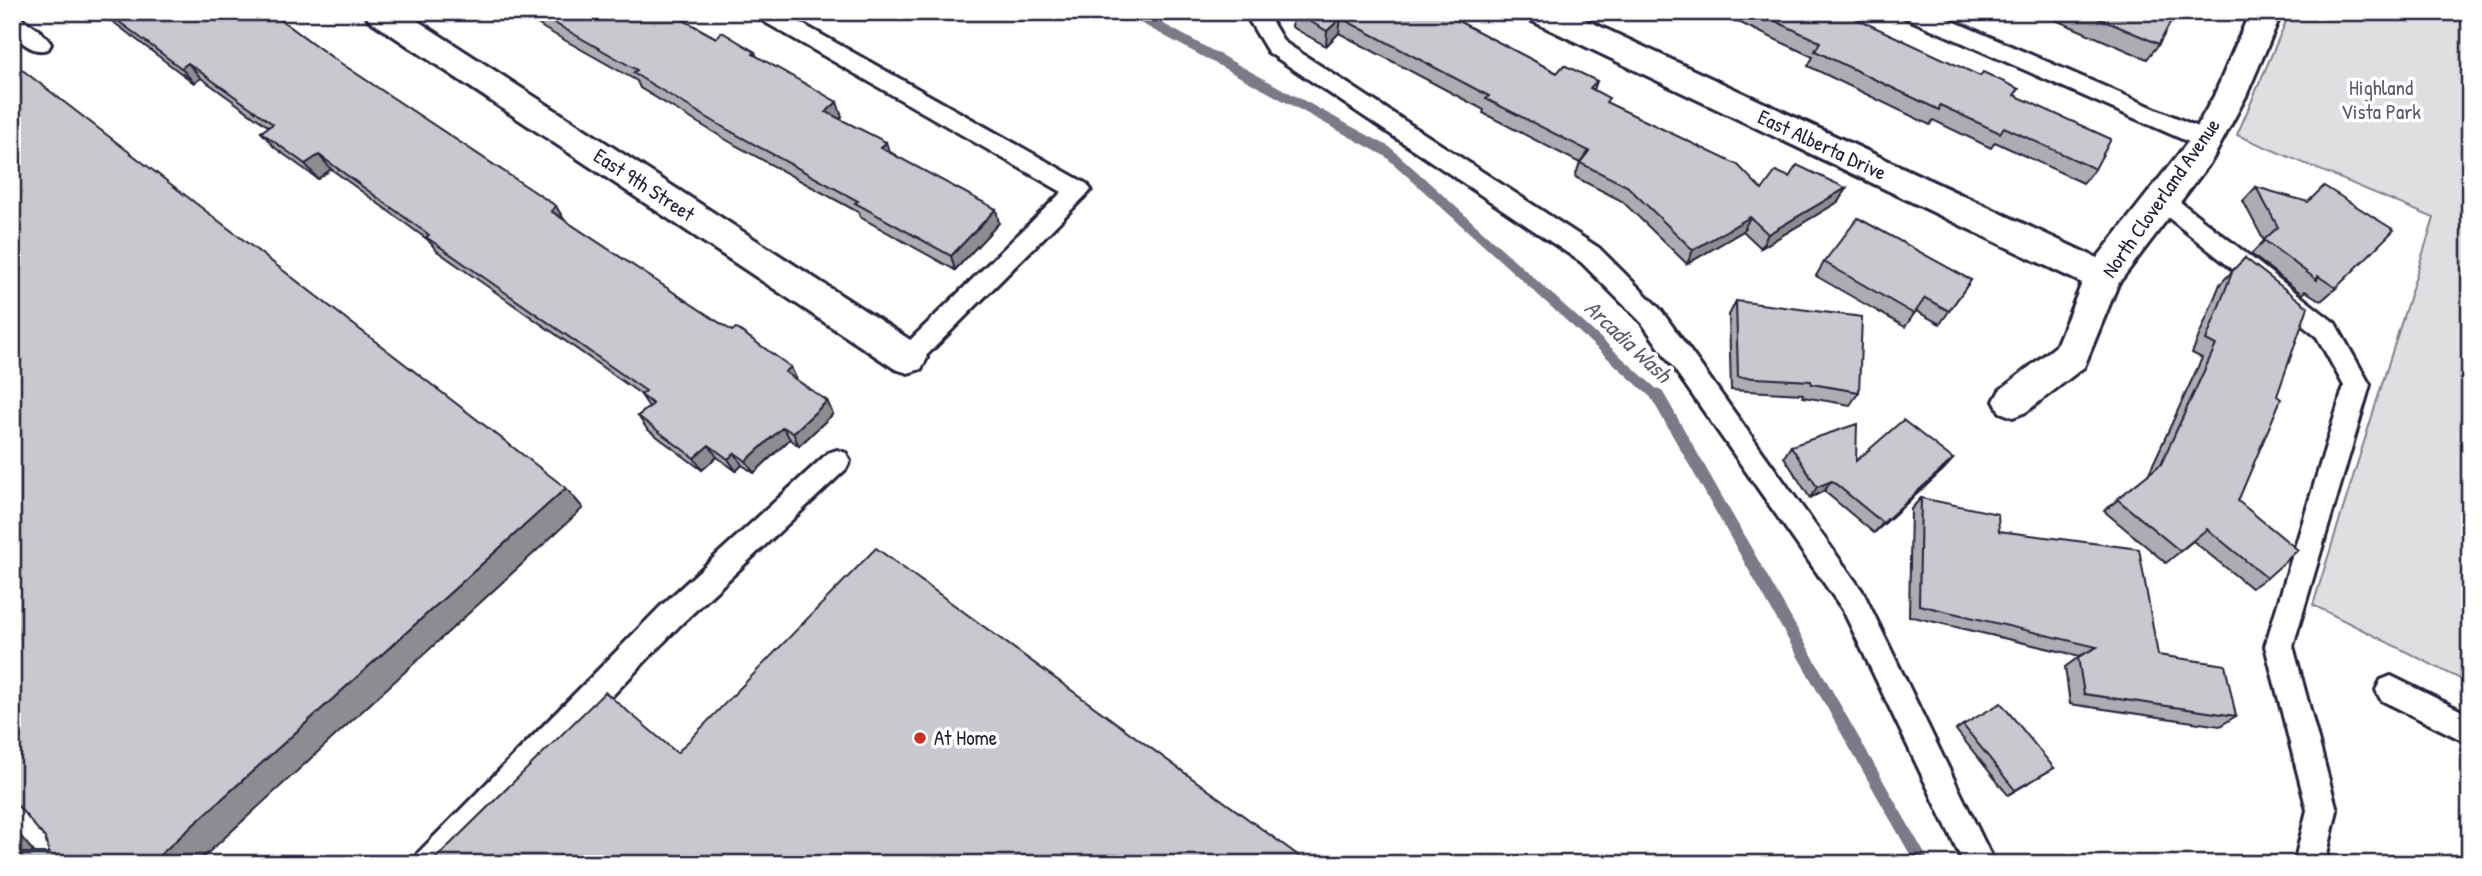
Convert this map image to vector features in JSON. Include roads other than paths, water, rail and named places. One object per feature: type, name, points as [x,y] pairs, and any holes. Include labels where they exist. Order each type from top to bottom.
[{"type":"street","name":"East 9th Street","points":[[380,12],[908,358]]},
{"type":"street","name":"East Alberta Drive","points":[[1541,12],[2103,277]]},
{"type":"street","name":"North Cloverland Avenue","points":[[2013,401],[2071,356],[2103,277],[2206,140],[2230,96],[2266,12]]},
{"type":"lane","points":[[764,12],[1079,190],[908,358]]},
{"type":"lane","points":[[1255,12],[1276,47],[1590,255],[1651,316],[1853,601],[1980,864]]},
{"type":"lane","points":[[1912,12],[2206,140]]},
{"type":"lane","points":[[12,23],[40,44]]},
{"type":"lane","points":[[2162,200],[2326,330],[2357,385],[2279,646],[2322,810],[2309,864]]},
{"type":"lane","points":[[429,864],[670,617],[837,461]]},
{"type":"lane","points":[[2391,690],[2470,730]]},
{"type":"waterway","name":"Arcadia Wash","points":[[1131,12],[1388,152],[1658,397]]},
{"type":"waterway","name":"Arcadia Wash","points":[[1657,395],[1923,864]]},
{"type":"place","name":"At Home","points":[[920,738]]},
{"type":"park label","name":"Highland Vista Park","points":[[2381,100]]}]
